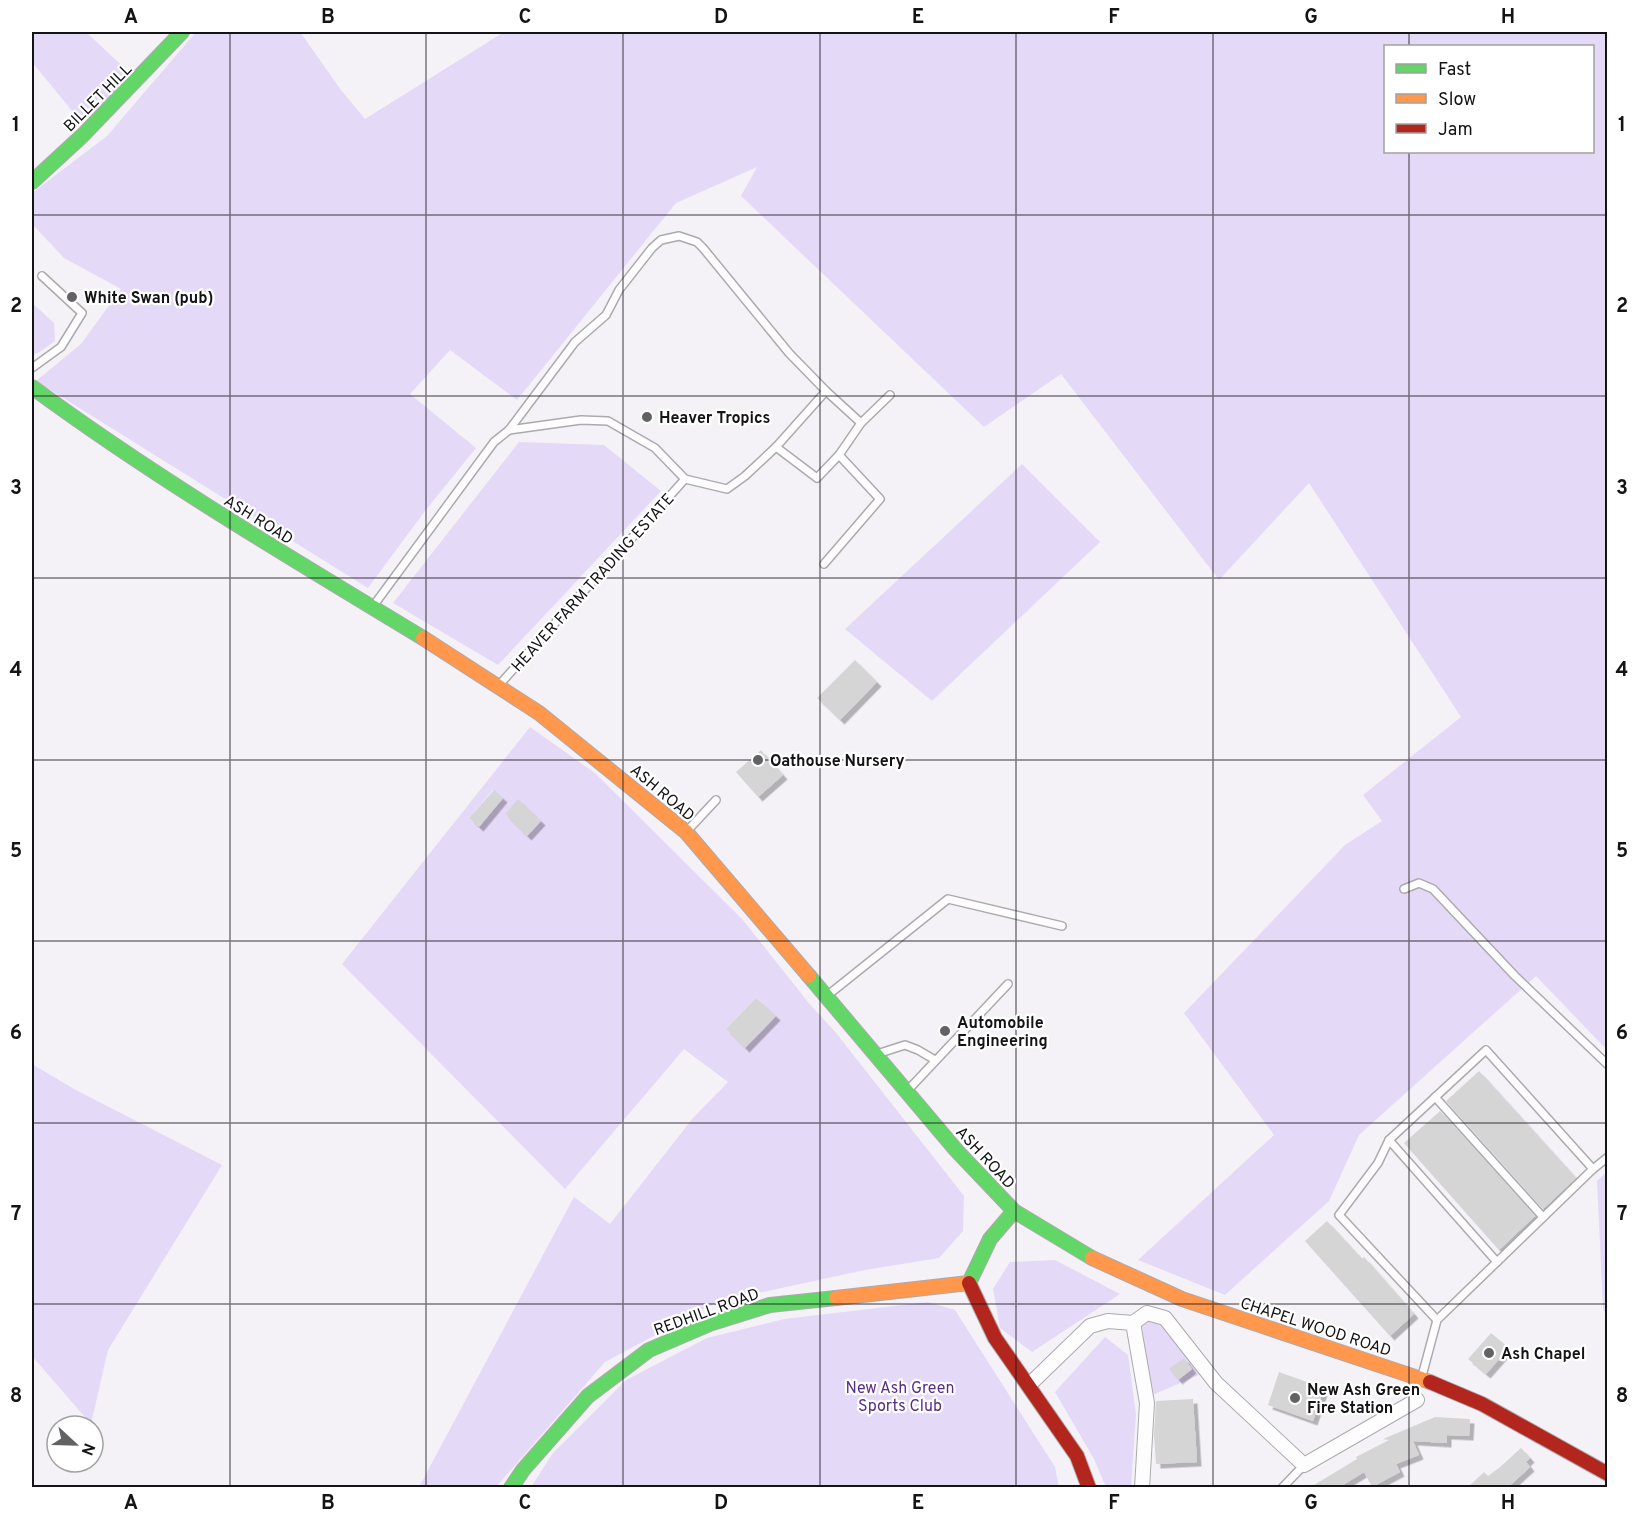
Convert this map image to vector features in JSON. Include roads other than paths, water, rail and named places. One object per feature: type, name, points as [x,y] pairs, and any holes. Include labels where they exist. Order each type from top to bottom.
[{"type":"street","name":"BILLET HILL","points":[[32,182],[84,134],[182,32]]},
{"type":"street","name":"ASH ROAD","points":[[32,387],[100,437],[254,536],[373,607],[539,713],[686,832],[956,1150],[1014,1211],[990,1239],[969,1283]]},
{"type":"street","name":"CHAPEL WOOD ROAD","points":[[1014,1211],[1081,1253],[1182,1299],[1422,1379],[1482,1404],[1608,1474]]},
{"type":"street","points":[[969,1283],[995,1338],[1077,1456],[1089,1488]]},
{"type":"street","name":"REDHILL ROAD","points":[[510,1488],[588,1396],[649,1350],[712,1323],[770,1305],[969,1283]]},
{"type":"street","points":[[1029,1385],[1090,1326],[1108,1321],[1133,1323],[1147,1313],[1165,1317],[1216,1383],[1304,1465],[1417,1400]]},
{"type":"street","points":[[1133,1323],[1147,1403],[1142,1488]]},
{"type":"lane","points":[[373,607],[494,442],[509,430],[567,351],[606,315],[619,290],[652,248],[661,240],[671,236],[687,238],[703,248],[789,353],[861,423]]},
{"type":"lane","points":[[32,368],[61,347],[82,313],[42,276]]},
{"type":"lane","points":[[509,430],[581,420],[608,421],[655,448],[685,478],[727,489],[745,476],[776,447],[826,391]]},
{"type":"lane","points":[[776,447],[817,478],[839,455],[861,423],[890,395]]},
{"type":"lane","points":[[824,564],[880,499],[839,455]]},
{"type":"lane","name":"HEAVER FARM TRADING ESTATE","points":[[499,686],[685,478]]},
{"type":"lane","points":[[686,832],[716,800]]},
{"type":"lane","points":[[1404,890],[1419,883],[1433,889],[1515,976],[1608,1065]]},
{"type":"lane","points":[[826,996],[948,899],[1062,926]]},
{"type":"lane","points":[[906,1092],[1008,984]]},
{"type":"lane","points":[[876,1054],[905,1045],[935,1060]]},
{"type":"lane","points":[[1437,1320],[1339,1215],[1378,1163],[1389,1140],[1486,1050],[1593,1169]]},
{"type":"lane","points":[[1435,1097],[1543,1217]]},
{"type":"lane","points":[[1389,1140],[1497,1262]]},
{"type":"lane","points":[[1422,1379],[1437,1320],[1608,1157]]},
{"type":"lane","points":[[1282,1488],[1304,1465]]},
{"type":"place","name":"White Swan (pub)","points":[[72,297]]},
{"type":"place","name":"Heaver Tropics","points":[[647,417]]},
{"type":"place","name":"Oathouse Nursery","points":[[758,760]]},
{"type":"place","name":"Automobile Engineering","points":[[945,1031]]},
{"type":"place","name":"Ash Chapel","points":[[1489,1353]]},
{"type":"place","name":"New Ash Green Fire Station","points":[[1295,1398]]},
{"type":"park label","name":"New Ash Green Sports Club","points":[[900,1396]]}]
